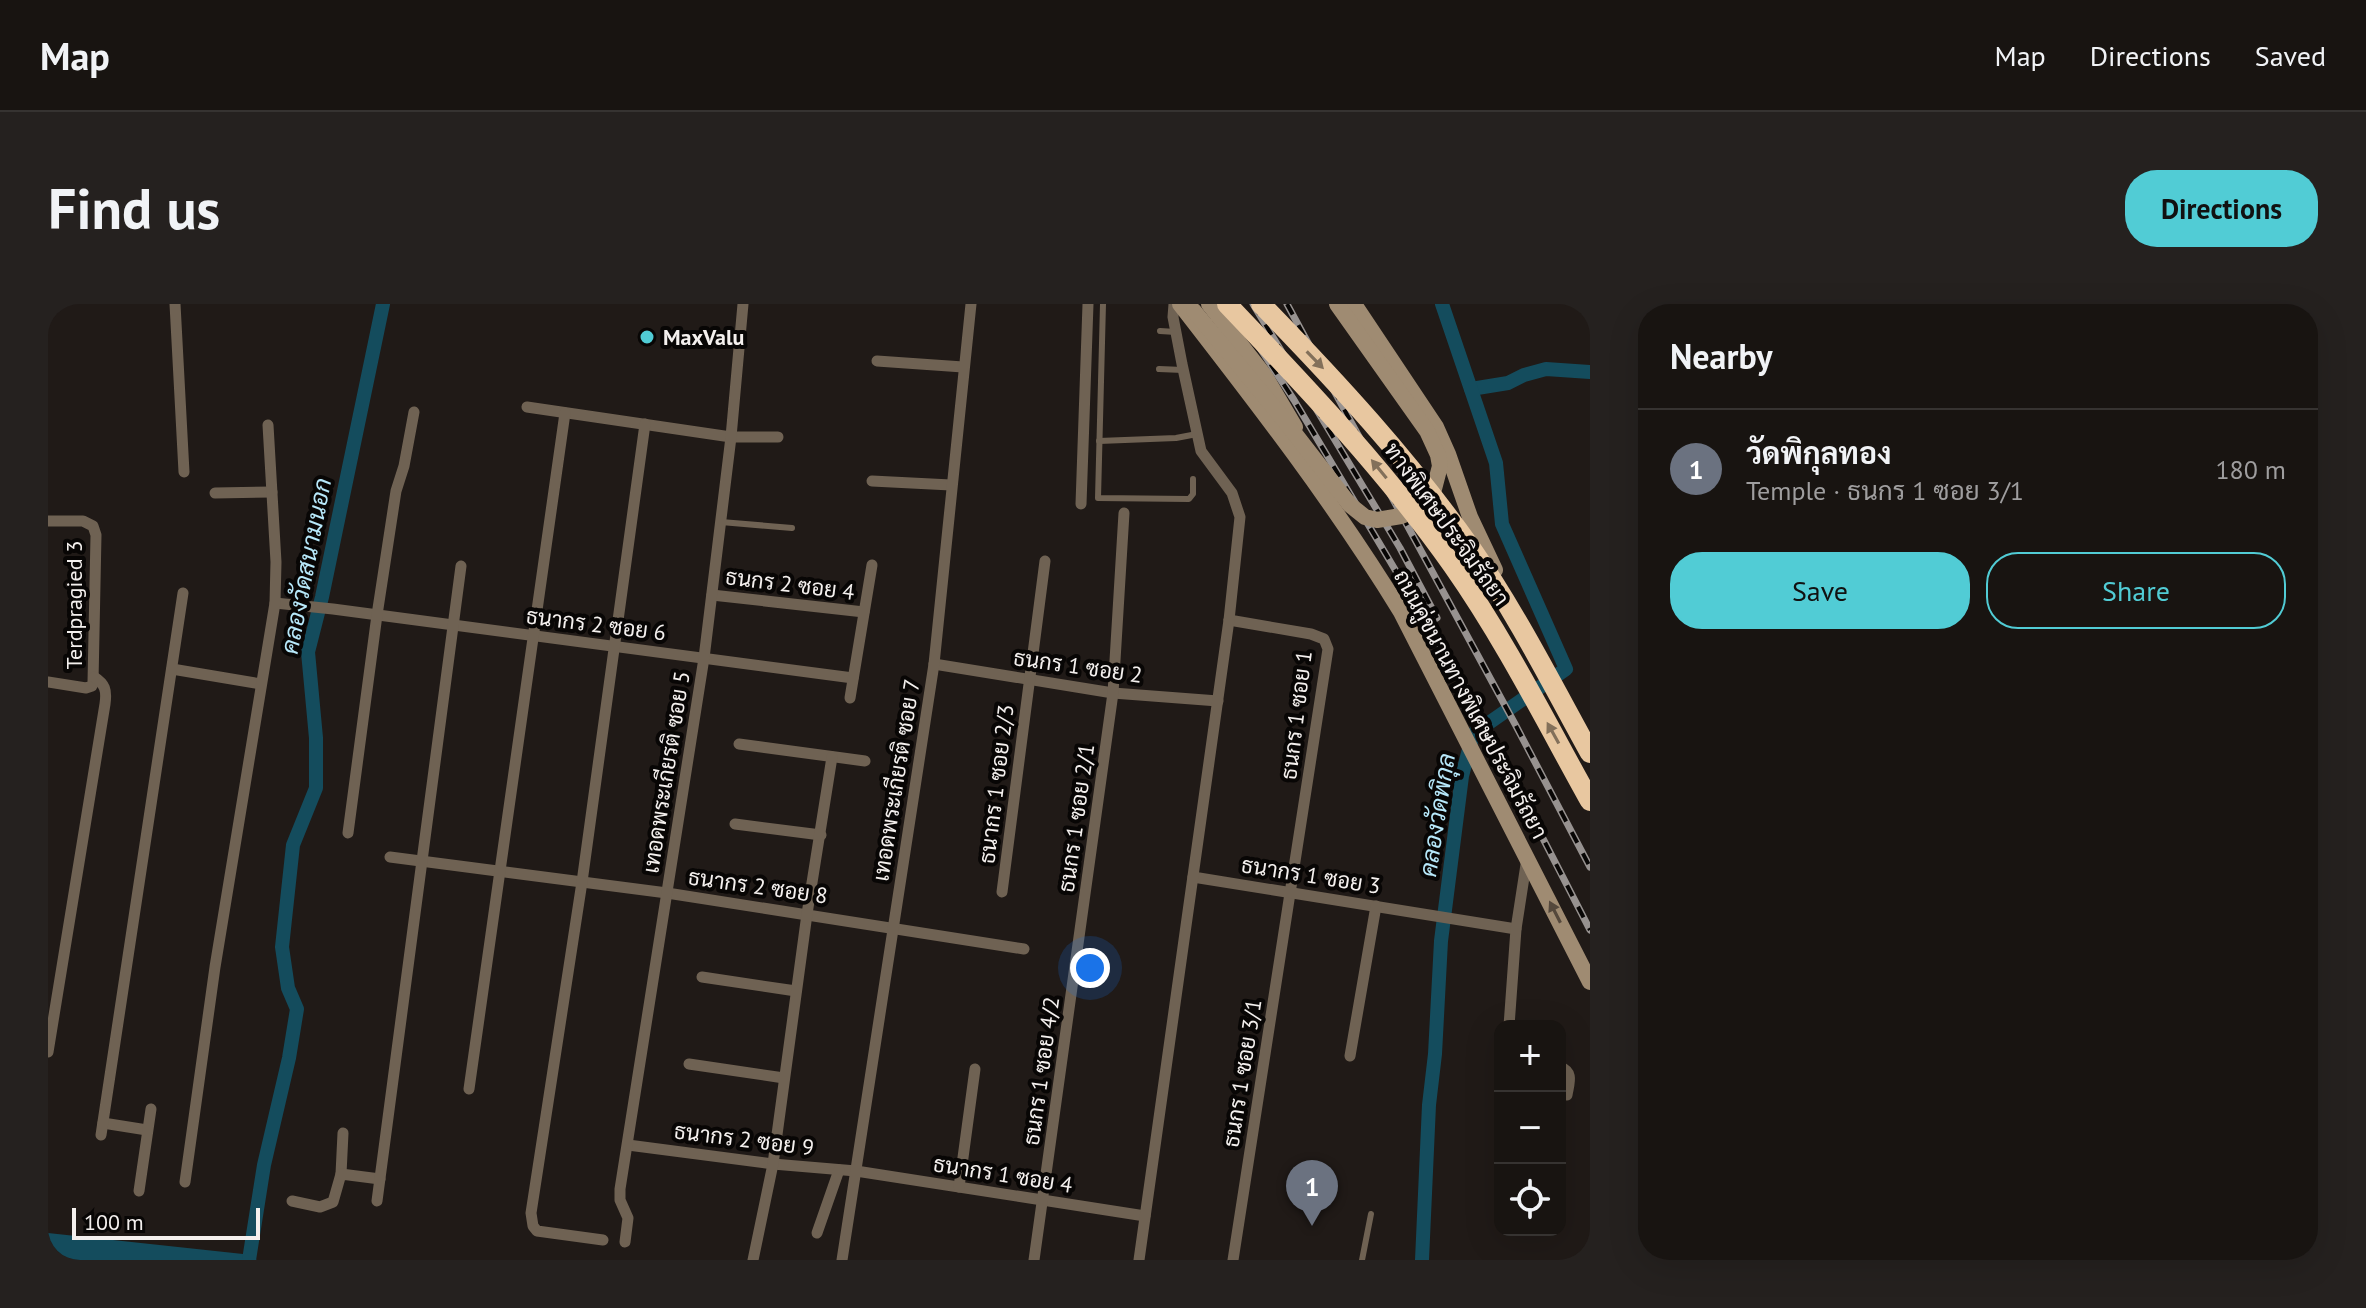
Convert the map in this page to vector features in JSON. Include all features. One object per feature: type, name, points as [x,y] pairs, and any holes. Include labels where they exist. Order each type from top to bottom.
[{"type":"highway","name":"ทางพิเศษประจิมรัถยา","points":[[1227,304],[1367,454],[1454,567],[1494,629],[1590,801]]},
{"type":"highway","name":"ทางพิเศษประจิมรัถยา","points":[[1261,304],[1372,421],[1464,539],[1520,627],[1590,753]]},
{"type":"main road","points":[[1192,305],[1350,505],[1365,517],[1377,520],[1401,516],[1413,511],[1434,489],[1440,466],[1438,455],[1427,431],[1337,304]]},
{"type":"main road","points":[[1354,304],[1436,427],[1492,565],[1590,731]]},
{"type":"main road","points":[[1192,305],[1279,397],[1332,508]]},
{"type":"main road","name":"ถนนคู่ขนานทางพิเศษประจิมรัถยา","points":[[1192,305],[1246,389],[1332,508],[1401,612],[1590,982]]},
{"type":"street","points":[[175,304],[184,472]]},
{"type":"street","name":"เทอดพระเกียรติ ซอย 5","points":[[625,1242],[628,1218],[620,1200],[620,1189],[704,658],[731,437],[743,304]]},
{"type":"street","name":"เทอดพระเกียรติ ซอย 7","points":[[842,1260],[934,664],[971,304]]},
{"type":"street","points":[[1081,504],[1088,304]]},
{"type":"street","points":[[1139,1260],[1218,701],[1240,517],[1232,493],[1201,451],[1176,332],[1174,304]]},
{"type":"street","points":[[877,361],[963,367]]},
{"type":"street","points":[[527,407],[731,437],[778,437]]},
{"type":"street","points":[[348,833],[396,491],[414,412]]},
{"type":"street","points":[[469,1089],[565,413]]},
{"type":"street","points":[[603,1240],[537,1231],[531,1213],[582,882],[645,424]]},
{"type":"street","points":[[185,1182],[215,967],[275,603],[276,562],[268,425]]},
{"type":"street","points":[[872,481],[951,485]]},
{"type":"street","points":[[215,493],[272,492]]},
{"type":"street","name":"ธนกร 1 ซอย 2/1","points":[[1079,948],[1113,693],[1124,513]]},
{"type":"street","name":"Terdpragied 3","points":[[48,521],[83,521],[93,526],[96,535],[92,686],[86,688],[48,682]]},
{"type":"street","name":"ธนากร 1 ซอย 2/3","points":[[1002,892],[1045,561]]},
{"type":"street","points":[[850,698],[872,565]]},
{"type":"street","points":[[377,1201],[461,566]]},
{"type":"street","points":[[147,1130],[102,1129],[183,593]]},
{"type":"street","name":"ธนกร 2 ซอย 4","points":[[712,595],[864,612]]},
{"type":"street","name":"ธนากร 2 ซอย 6","points":[[275,603],[853,678]]},
{"type":"street","name":"ธนกร 1 ซอย 1","points":[[1229,620],[1311,634],[1324,639],[1328,649],[1290,891]]},
{"type":"street","name":"ธนกร 1 ซอย 2","points":[[934,664],[1113,693],[1218,701]]},
{"type":"street","points":[[172,669],[261,684]]},
{"type":"street","points":[[48,1052],[105,704],[106,690],[103,683],[94,677]]},
{"type":"street","points":[[739,744],[865,761]]},
{"type":"street","points":[[753,1260],[773,1164],[832,757]]},
{"type":"street","points":[[735,824],[821,835]]},
{"type":"street","name":"ธนากร 2 ซอย 8","points":[[390,857],[667,893],[1024,949]]},
{"type":"street","points":[[1509,1020],[1516,929],[1527,858]]},
{"type":"street","name":"ธนากร 1 ซอย 3","points":[[1193,877],[1516,929]]},
{"type":"street","name":"ธนกร 1 ซอย 3/1","points":[[1233,1260],[1290,891]]},
{"type":"street","points":[[1350,1056],[1376,906]]},
{"type":"street","name":"ธนกร 1 ซอย 4/2","points":[[1034,1260],[1079,948]]},
{"type":"street","points":[[702,977],[796,991]]},
{"type":"street","points":[[689,1064],[784,1078]]},
{"type":"street","points":[[959,1187],[975,1069]]},
{"type":"street","points":[[1566,1071],[1570,1076],[1567,1095]]},
{"type":"street","points":[[139,1191],[151,1109]]},
{"type":"street","points":[[292,1201],[320,1207],[333,1202],[341,1174],[343,1133]]},
{"type":"street","name":"ธนากร 2 ซอย 9","points":[[628,1145],[773,1164],[856,1171]]},
{"type":"street","points":[[817,1233],[839,1170]]},
{"type":"street","name":"ธนากร 1 ซอย 4","points":[[856,1171],[1145,1216]]},
{"type":"street","points":[[341,1174],[380,1179]]},
{"type":"lane","points":[[1103,304],[1097,493],[1100,500],[1189,499],[1192,497],[1193,479]]},
{"type":"lane","points":[[1160,331],[1176,332]]},
{"type":"lane","points":[[1159,369],[1183,370]]},
{"type":"lane","points":[[1099,441],[1176,438],[1197,434]]},
{"type":"lane","points":[[721,522],[792,528]]},
{"type":"lane","points":[[1362,1260],[1371,1214]]},
{"type":"water","points":[[48,1233],[243,1254],[257,1260],[48,1260]]},
{"type":"waterway","name":"คลองวัดสนามนอก","points":[[249,1260],[264,1165],[297,1009],[288,988],[282,947],[293,845],[316,788],[316,738],[308,652],[383,304]]},
{"type":"waterway","name":"คลองวัดพิกุล","points":[[1422,1260],[1441,941],[1462,776],[1473,734],[1566,669],[1502,524],[1496,463],[1442,304]]},
{"type":"waterway","points":[[1471,389],[1508,383],[1546,369],[1590,372]]},
{"type":"railway","points":[[1231,304],[1294,400],[1465,687],[1590,930]]},
{"type":"railway","points":[[1253,304],[1400,548],[1437,618]]},
{"type":"railway","points":[[1287,304],[1590,867]]},
{"type":"place","name":"MaxValu","points":[[647,337]]},
{"type":"place","name":"วัดพิกุลทอง","points":[[1312,1226]]}]
